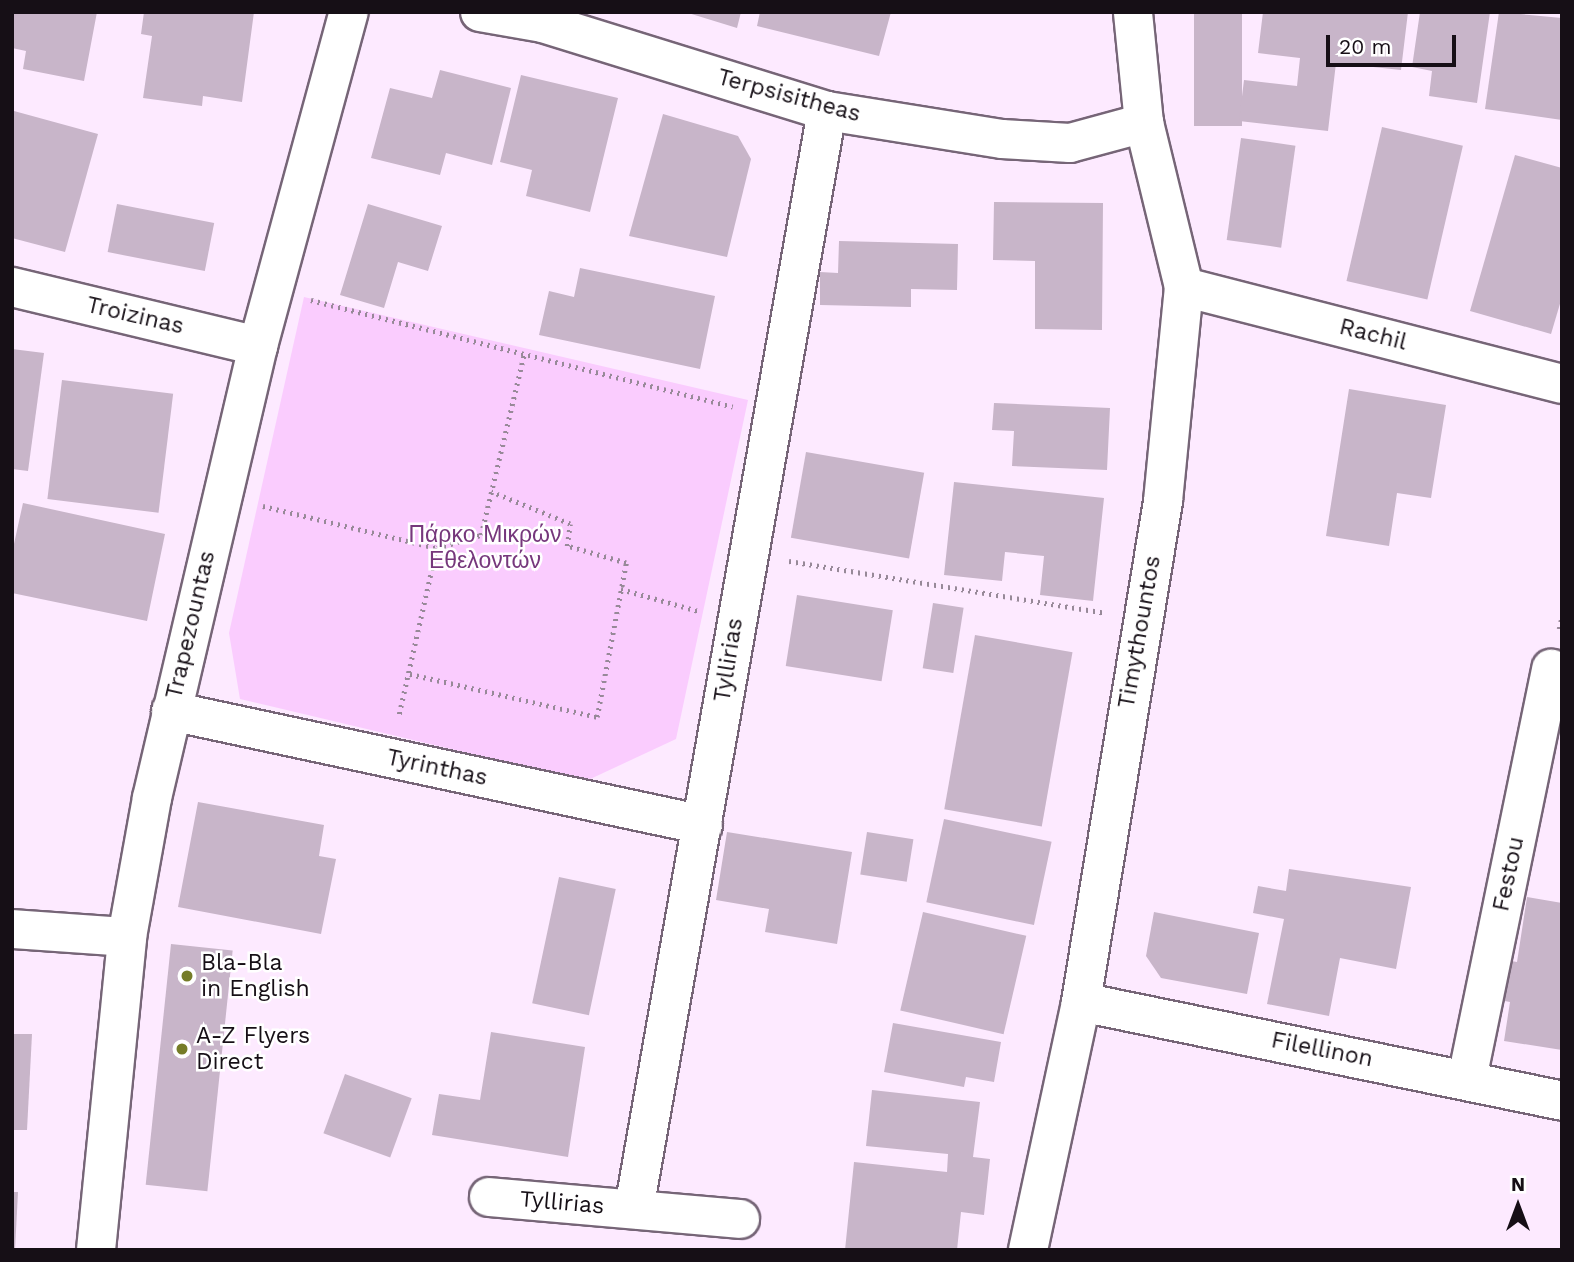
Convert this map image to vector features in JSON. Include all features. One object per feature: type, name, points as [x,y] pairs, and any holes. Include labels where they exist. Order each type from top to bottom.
[{"type":"street","name":"Trapezountas","points":[[96,1250],[127,937],[171,711],[258,346],[349,12]]},
{"type":"street","name":"Terpsisitheas","points":[[480,12],[545,18],[827,111],[1002,139],[1070,144],[1144,124]]},
{"type":"street","name":"Timythountos","points":[[1028,1250],[1081,1002],[1140,619],[1163,501],[1184,287],[1144,124],[1133,12]]},
{"type":"street","name":"Tyllirias","points":[[634,1209],[703,825],[771,416],[827,111]]},
{"type":"street","name":"Troizinas","points":[[12,287],[258,346]]},
{"type":"street","name":"Rachil","points":[[1184,287],[1562,384]]},
{"type":"street","name":"Festou","points":[[1467,1079],[1551,668]]},
{"type":"street","name":"Tyrinthas","points":[[171,711],[703,825]]},
{"type":"street","points":[[12,929],[127,937]]},
{"type":"street","name":"Filellinon","points":[[1081,1002],[1467,1079],[1562,1101]]},
{"type":"street","name":"Tyllirias","points":[[489,1197],[740,1219]]},
{"type":"path","points":[[273,290],[771,416]]},
{"type":"path","points":[[222,496],[437,548],[481,535],[524,354]]},
{"type":"path","points":[[410,674],[597,717],[626,563],[568,546],[570,524],[491,492]]},
{"type":"path","points":[[387,757],[410,674],[437,548]]},
{"type":"path","points":[[747,554],[1140,619]]},
{"type":"path","points":[[621,589],[735,623]]},
{"type":"green space","name":"Πάρκο Μικρών Εθελοντών","points":[[304,297],[748,400],[676,739],[586,781],[240,699],[229,633]]},
{"type":"building","points":[[12,12],[97,12],[84,81],[23,69],[26,51],[12,48]]},
{"type":"building","points":[[144,12],[254,12],[242,102],[203,96],[202,106],[143,98],[152,36],[141,34]]},
{"type":"building","points":[[685,12],[741,12],[737,28]]},
{"type":"building","points":[[760,12],[891,12],[879,56],[757,26]]},
{"type":"building","points":[[1194,12],[1242,12],[1242,126],[1194,126]]},
{"type":"building","points":[[1263,12],[1408,12],[1401,70],[1336,63],[1328,131],[1239,121],[1244,80],[1297,86],[1300,58],[1258,53]]},
{"type":"building","points":[[1420,12],[1490,12],[1477,103],[1429,96],[1432,71],[1412,67]]},
{"type":"building","points":[[1499,12],[1562,18],[1562,120],[1485,109]]},
{"type":"building","points":[[440,70],[511,88],[492,165],[446,153],[440,175],[371,158],[390,88],[432,98]]},
{"type":"building","points":[[521,75],[618,98],[590,212],[526,196],[532,170],[500,162]]},
{"type":"building","points":[[14,111],[98,134],[65,252],[12,238]]},
{"type":"building","points":[[663,114],[738,136],[751,159],[727,257],[629,236]]},
{"type":"building","points":[[1382,127],[1463,146],[1427,300],[1346,281]]},
{"type":"building","points":[[1241,138],[1295,146],[1281,248],[1227,240]]},
{"type":"building","points":[[1515,155],[1562,168],[1562,297],[1551,334],[1470,311]]},
{"type":"building","points":[[994,202],[1103,203],[1102,330],[1035,329],[1035,261],[993,260]]},
{"type":"building","points":[[117,204],[214,223],[205,271],[108,252]]},
{"type":"building","points":[[368,204],[442,226],[428,271],[398,262],[384,308],[340,295]]},
{"type":"building","points":[[839,241],[958,244],[957,290],[911,289],[911,307],[820,305],[820,272],[838,273]]},
{"type":"building","points":[[580,268],[715,296],[700,369],[539,335],[549,291],[574,297]]},
{"type":"building","points":[[12,349],[44,353],[28,471],[12,469]]},
{"type":"building","points":[[62,380],[173,394],[159,513],[47,499]]},
{"type":"building","points":[[1349,389],[1446,405],[1431,498],[1397,493],[1389,546],[1326,536]]},
{"type":"building","points":[[994,403],[1110,408],[1107,470],[1012,466],[1014,431],[992,430]]},
{"type":"building","points":[[806,452],[924,473],[909,559],[791,538]]},
{"type":"building","points":[[954,482],[1104,498],[1093,601],[1040,595],[1044,556],[1005,552],[1002,581],[944,575]]},
{"type":"building","points":[[23,503],[165,534],[147,621],[12,593],[12,553]]},
{"type":"building","points":[[797,595],[893,610],[882,681],[786,666]]},
{"type":"building","points":[[933,603],[964,608],[953,673],[923,668]]},
{"type":"building","points":[[975,635],[1072,652],[1042,827],[944,809]]},
{"type":"building","points":[[198,802],[324,825],[319,856],[336,859],[321,934],[178,907]]},
{"type":"building","points":[[944,819],[1052,842],[1034,925],[926,902]]},
{"type":"building","points":[[727,832],[852,852],[837,944],[765,932],[769,909],[716,900]]},
{"type":"building","points":[[867,832],[913,839],[907,882],[860,874]]},
{"type":"building","points":[[1289,869],[1411,887],[1396,969],[1340,958],[1329,1016],[1267,1004],[1284,919],[1253,913],[1258,886],[1286,891]]},
{"type":"building","points":[[559,877],[616,889],[589,1015],[532,1003]]},
{"type":"building","points":[[1527,897],[1562,903],[1562,1050],[1504,1041],[1510,1002],[1494,999],[1500,959],[1517,962]]},
{"type":"building","points":[[923,912],[1026,936],[1004,1034],[900,1010]]},
{"type":"building","points":[[1154,912],[1259,933],[1247,994],[1161,978],[1146,956]]},
{"type":"building","points":[[171,944],[233,950],[207,1191],[146,1185]]},
{"type":"building","points":[[893,1023],[1001,1042],[994,1082],[966,1077],[964,1087],[884,1072]]},
{"type":"building","points":[[491,1032],[585,1047],[568,1157],[432,1135],[439,1094],[480,1100]]},
{"type":"building","points":[[12,1034],[32,1034],[27,1130],[12,1130]]},
{"type":"building","points":[[345,1074],[412,1098],[390,1157],[323,1133]]},
{"type":"building","points":[[872,1090],[980,1102],[973,1157],[990,1159],[984,1215],[961,1212],[957,1250],[845,1250],[854,1162],[947,1172],[948,1154],[866,1146]]},
{"type":"building","points":[[12,1192],[18,1192],[15,1250],[12,1250]]},
{"type":"place","name":"Bla-Bla in English","points":[[187,976]]},
{"type":"place","name":"A-Z Flyers Direct","points":[[182,1049]]}]
